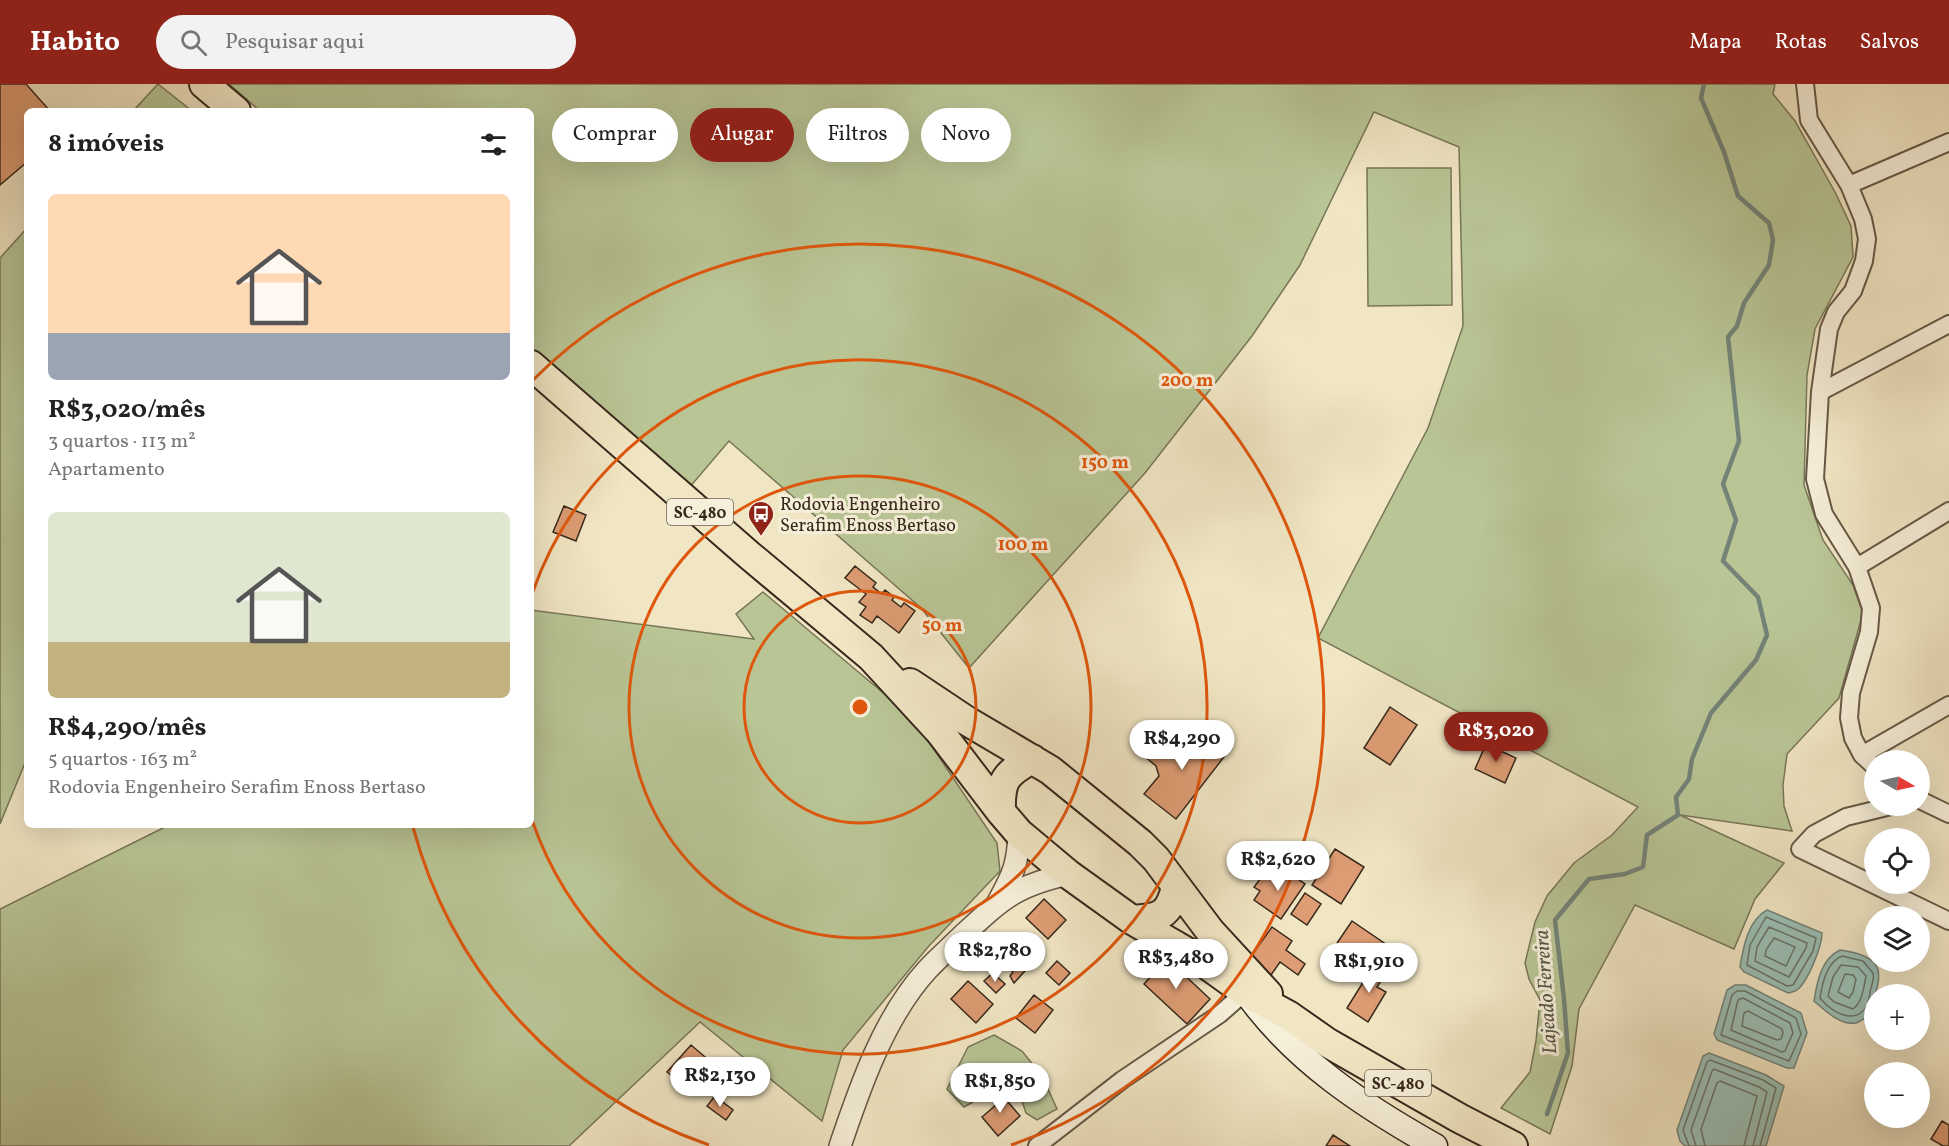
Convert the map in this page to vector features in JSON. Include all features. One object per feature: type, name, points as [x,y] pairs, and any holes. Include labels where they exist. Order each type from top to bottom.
[{"type":"highway","points":[[204,84],[232,108]]},
{"type":"highway","name":"SC-480","points":[[534,368],[749,555],[871,657],[967,722],[1032,759],[1070,785],[1140,843],[1156,859],[1210,931],[1288,1015]]},
{"type":"highway","name":"SC-480","points":[[871,657],[940,732],[1000,812],[1020,833],[1068,874],[1132,920],[1198,959],[1245,992],[1288,1015],[1329,1043],[1459,1118],[1513,1146]]},
{"type":"highway","points":[[1000,812],[1000,791],[1005,777],[1032,759]]},
{"type":"highway","points":[[1132,920],[1152,918],[1166,912],[1172,903],[1176,887]]},
{"type":"main road","points":[[1245,992],[1293,1048],[1310,1062],[1352,1096],[1435,1146]]},
{"type":"street","points":[[1805,84],[1809,120],[1849,185],[1863,219],[1867,239],[1864,261],[1853,291],[1836,312],[1829,329],[1820,392],[1815,479],[1824,514],[1857,567],[1871,608],[1869,632],[1851,693],[1849,718],[1853,738],[1862,755],[1949,705]]},
{"type":"street","points":[[1849,185],[1949,142]]},
{"type":"street","points":[[1820,392],[1949,324]]},
{"type":"street","points":[[1857,567],[1949,512]]},
{"type":"street","points":[[1930,805],[1949,814]]},
{"type":"street","points":[[1864,813],[1846,817],[1814,834],[1800,849],[1949,921]]},
{"type":"street","points":[[998,902],[1018,859],[1020,833]]},
{"type":"street","points":[[840,1146],[862,1083],[897,1011],[926,971],[998,902],[1031,884],[1068,874]]},
{"type":"street","points":[[1036,1146],[1122,1080],[1220,1014],[1245,992]]},
{"type":"green space","points":[[158,84],[188,108],[136,108]]},
{"type":"green space","points":[[229,84],[1775,84],[1773,94],[1795,121],[1835,192],[1851,226],[1853,257],[1815,329],[1807,375],[1804,485],[1823,540],[1853,585],[1863,613],[1839,698],[1787,754],[1783,785],[1784,806],[1792,831],[1680,815],[1784,863],[1755,899],[1734,949],[1635,905],[1579,1009],[1572,1066],[1550,1134],[1501,1108],[1530,1072],[1536,1041],[1540,1000],[1529,979],[1525,963],[1535,922],[1547,896],[1574,863],[1612,835],[1638,807],[1318,638],[1428,428],[1463,326],[1459,147],[1374,112],[1300,265],[1252,336],[1145,473],[969,668],[921,608],[729,441],[689,488],[534,351],[534,108],[257,108]]},
{"type":"green space","points":[[1367,168],[1451,168],[1452,305],[1368,306]]},
{"type":"green space","points":[[24,231],[24,765],[0,824],[0,258]]},
{"type":"green space","points":[[763,592],[912,717],[997,843],[1000,871],[928,947],[843,1050],[822,1121],[700,1022],[569,1146],[0,1146],[0,909],[163,828],[534,828],[534,610],[754,639],[736,614]]},
{"type":"green space","points":[[994,1035],[1022,1051],[1042,1076],[1057,1109],[1037,1120],[1026,1113],[1015,1080],[988,1084],[980,1098],[964,1107],[947,1089],[968,1047]]},
{"type":"water","points":[[1767,910],[1822,933],[1820,946],[1810,972],[1794,992],[1788,993],[1744,972],[1740,967],[1751,927],[1755,920]]},
{"type":"water","points":[[1840,950],[1857,953],[1864,956],[1864,972],[1878,972],[1877,984],[1864,984],[1864,1019],[1856,1023],[1839,1020],[1814,1001],[1824,965]]},
{"type":"water","points":[[1735,985],[1746,985],[1801,1013],[1807,1033],[1794,1068],[1787,1068],[1717,1040],[1714,1034],[1727,990]]},
{"type":"water","points":[[1709,1053],[1766,1075],[1784,1086],[1766,1146],[1685,1146],[1680,1141],[1677,1130],[1703,1056]]},
{"type":"building","points":[[0,84],[26,84],[47,108],[24,108],[24,165],[0,185]]},
{"type":"building","points":[[564,506],[586,515],[576,541],[553,532]]},
{"type":"building","points":[[855,566],[876,583],[873,587],[882,594],[885,590],[901,607],[904,603],[915,611],[899,633],[877,616],[872,623],[860,615],[866,607],[859,602],[866,594],[845,578]]},
{"type":"building","points":[[1390,707],[1417,725],[1390,765],[1364,748]]},
{"type":"building","points":[[1195,728],[1227,753],[1176,819],[1144,794],[1159,776],[1156,766],[1144,756],[1155,741],[1168,751],[1179,751]]},
{"type":"building","points":[[1486,744],[1516,758],[1505,783],[1475,769]]},
{"type":"building","points":[[1335,849],[1364,867],[1341,904],[1312,885]]},
{"type":"building","points":[[1279,866],[1305,884],[1281,919],[1254,900],[1260,891],[1254,887],[1264,874],[1270,878]]},
{"type":"building","points":[[1305,893],[1321,904],[1307,925],[1291,914]]},
{"type":"building","points":[[1044,899],[1066,920],[1048,939],[1026,918]]},
{"type":"building","points":[[1352,921],[1387,945],[1371,970],[1335,946]]},
{"type":"building","points":[[1272,927],[1292,941],[1286,950],[1305,964],[1298,975],[1280,962],[1271,975],[1249,959]]},
{"type":"building","points":[[1003,948],[1021,964],[1028,957],[1033,962],[1014,983],[1010,976],[1013,972],[996,956]]},
{"type":"building","points":[[1163,955],[1210,999],[1187,1024],[1144,984],[1156,971],[1152,967]]},
{"type":"building","points":[[1057,961],[1070,973],[1059,985],[1046,973]]},
{"type":"building","points":[[1375,963],[1387,971],[1377,987],[1386,992],[1368,1022],[1347,1008]]},
{"type":"building","points":[[993,973],[1005,984],[996,993],[984,981]]},
{"type":"building","points":[[968,981],[993,1004],[976,1023],[951,999]]},
{"type":"building","points":[[1034,995],[1053,1010],[1035,1033],[1016,1018]]},
{"type":"building","points":[[691,1045],[718,1068],[695,1095],[667,1072]]},
{"type":"building","points":[[997,1089],[1020,1116],[998,1136],[982,1117],[997,1104],[989,1096]]},
{"type":"building","points":[[715,1096],[733,1110],[726,1120],[707,1106]]},
{"type":"building","points":[[1942,1121],[1949,1125],[1949,1146],[1943,1146],[1931,1139]]},
{"type":"building","points":[[1333,1135],[1350,1146],[1326,1146]]},
{"type":"waterway","name":"Lajeado Ferreira","points":[[1547,1114],[1568,1053],[1555,920],[1589,879],[1625,874],[1643,867],[1647,835],[1678,815],[1676,797],[1689,779],[1692,759],[1711,713],[1756,660],[1767,635],[1758,597],[1723,561],[1736,520],[1723,484],[1739,441],[1728,337],[1737,326],[1744,303],[1769,265],[1773,240],[1769,223],[1738,196],[1724,152],[1701,98],[1704,84]]},
{"type":"place","name":"Rodovia Engenheiro Serafim Enoss Bertaso","points":[[761,537]]}]
